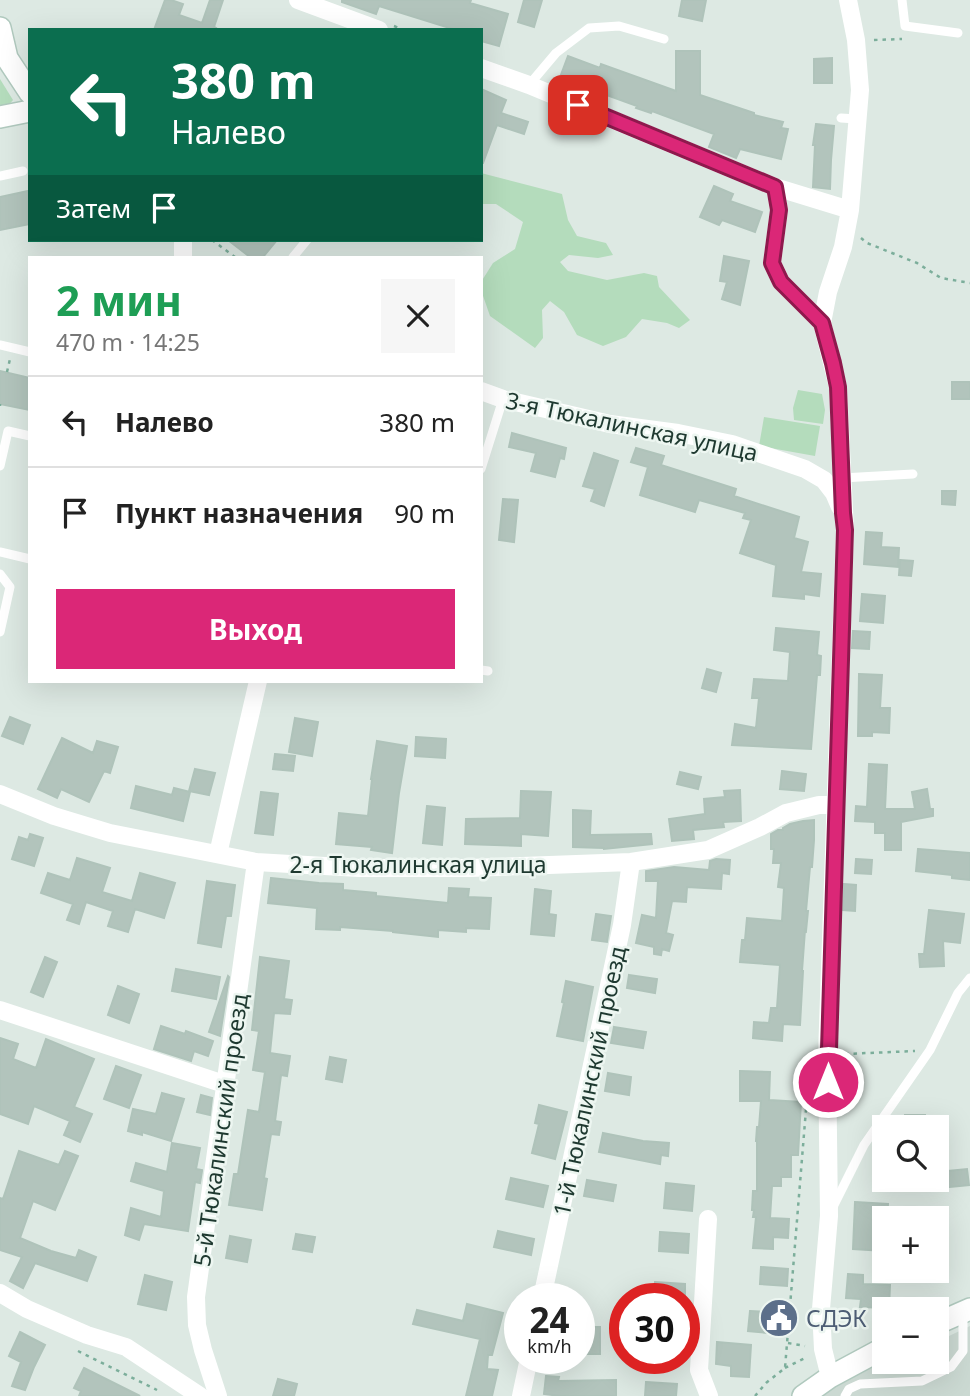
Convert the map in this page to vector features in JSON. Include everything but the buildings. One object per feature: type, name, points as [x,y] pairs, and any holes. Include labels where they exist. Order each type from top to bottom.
[{"type":"street","points":[[298,0],[374,28]]},
{"type":"street","points":[[830,1377],[822,1349],[821,1309],[829,1216],[827,1055],[845,530],[838,387],[822,323],[828,292],[843,247],[848,218],[849,118],[860,90],[856,40],[848,0]]},
{"type":"street","points":[[0,28],[7,58],[28,90]]},
{"type":"street","points":[[483,69],[848,218]]},
{"type":"street","points":[[0,117],[28,111]]},
{"type":"street","points":[[775,187],[779,210],[772,263],[781,282],[822,323]]},
{"type":"street","name":"3-я Тюкалинская улица","points":[[483,392],[503,399],[610,424],[678,433],[732,444],[805,469],[824,480],[834,493],[843,513]]},
{"type":"street","points":[[218,855],[258,683]]},
{"type":"street","name":"2-я Тюкалинская улица","points":[[0,794],[54,816],[110,833],[256,862],[359,868],[470,868],[631,862],[708,849],[786,813],[819,805],[836,805]]},
{"type":"street","name":"5-й Тюкалинский проезд","points":[[218,1396],[197,1325],[197,1297],[256,862]]},
{"type":"street","name":"1-й Тюкалинский проезд","points":[[545,1283],[622,926],[631,862]]},
{"type":"street","points":[[0,1010],[227,1085]]},
{"type":"street","points":[[708,1219],[699,1370],[709,1396]]},
{"type":"street","points":[[0,1293],[27,1309],[87,1335],[126,1347],[200,1396]]},
{"type":"street","points":[[949,1318],[967,1310]]},
{"type":"street","points":[[803,1396],[830,1377],[872,1354]]},
{"type":"street","points":[[521,1396],[526,1374]]},
{"type":"lane","points":[[902,0],[905,26],[958,33]]},
{"type":"lane","points":[[528,85],[556,53],[589,28],[619,26],[664,39]]},
{"type":"lane","points":[[0,176],[23,171]]},
{"type":"lane","points":[[294,256],[305,242]]},
{"type":"lane","points":[[0,345],[28,352]]},
{"type":"lane","points":[[483,463],[503,399]]},
{"type":"lane","points":[[0,466],[8,431],[28,436]]},
{"type":"lane","points":[[842,478],[913,474]]},
{"type":"lane","points":[[0,552],[28,559]]},
{"type":"lane","points":[[0,574],[10,587],[0,632]]},
{"type":"lane","points":[[829,1216],[864,1145],[930,1050],[958,993],[970,978]]},
{"type":"lane","points":[[845,1396],[849,1389],[860,1384],[922,1381],[951,1367],[962,1350],[967,1310]]},
{"type":"path","points":[[856,40],[903,39],[905,26]]},
{"type":"path","points":[[848,218],[867,243],[917,263],[941,278],[970,283]]},
{"type":"path","points":[[215,242],[233,256]]},
{"type":"path","points":[[7,372],[11,353]]},
{"type":"path","points":[[785,1368],[807,1097],[809,1041]]},
{"type":"path","points":[[827,1055],[930,1050]]},
{"type":"path","points":[[73,1349],[158,1390]]},
{"type":"path","points":[[755,1396],[785,1368],[822,1349]]},
{"type":"shaded area","points":[[970,1326],[970,1396],[819,1396],[872,1365],[872,1374],[949,1374],[949,1336]]},
{"type":"green space","points":[[0,79],[13,100],[0,110]]},
{"type":"green space","points":[[483,174],[562,194],[568,220],[577,236],[606,243],[613,255],[598,258],[569,255],[560,262],[568,271],[607,280],[644,273],[657,276],[659,287],[690,320],[679,328],[642,319],[626,337],[603,346],[577,335],[564,312],[550,301],[542,310],[543,338],[535,348],[490,316],[483,296],[483,279],[493,263],[515,249],[523,222],[496,204],[483,204]]},
{"type":"green space","points":[[798,390],[822,394],[825,410],[823,424],[794,420],[793,408]]},
{"type":"green space","points":[[764,417],[820,426],[815,456],[759,446]]},
{"type":"place","name":"СДЭК","points":[[779,1318]]},
{"type":"route","points":[[578,105],[775,187],[779,210],[772,263],[781,282],[822,323],[833,363],[838,387],[845,530],[828,1082]]}]
